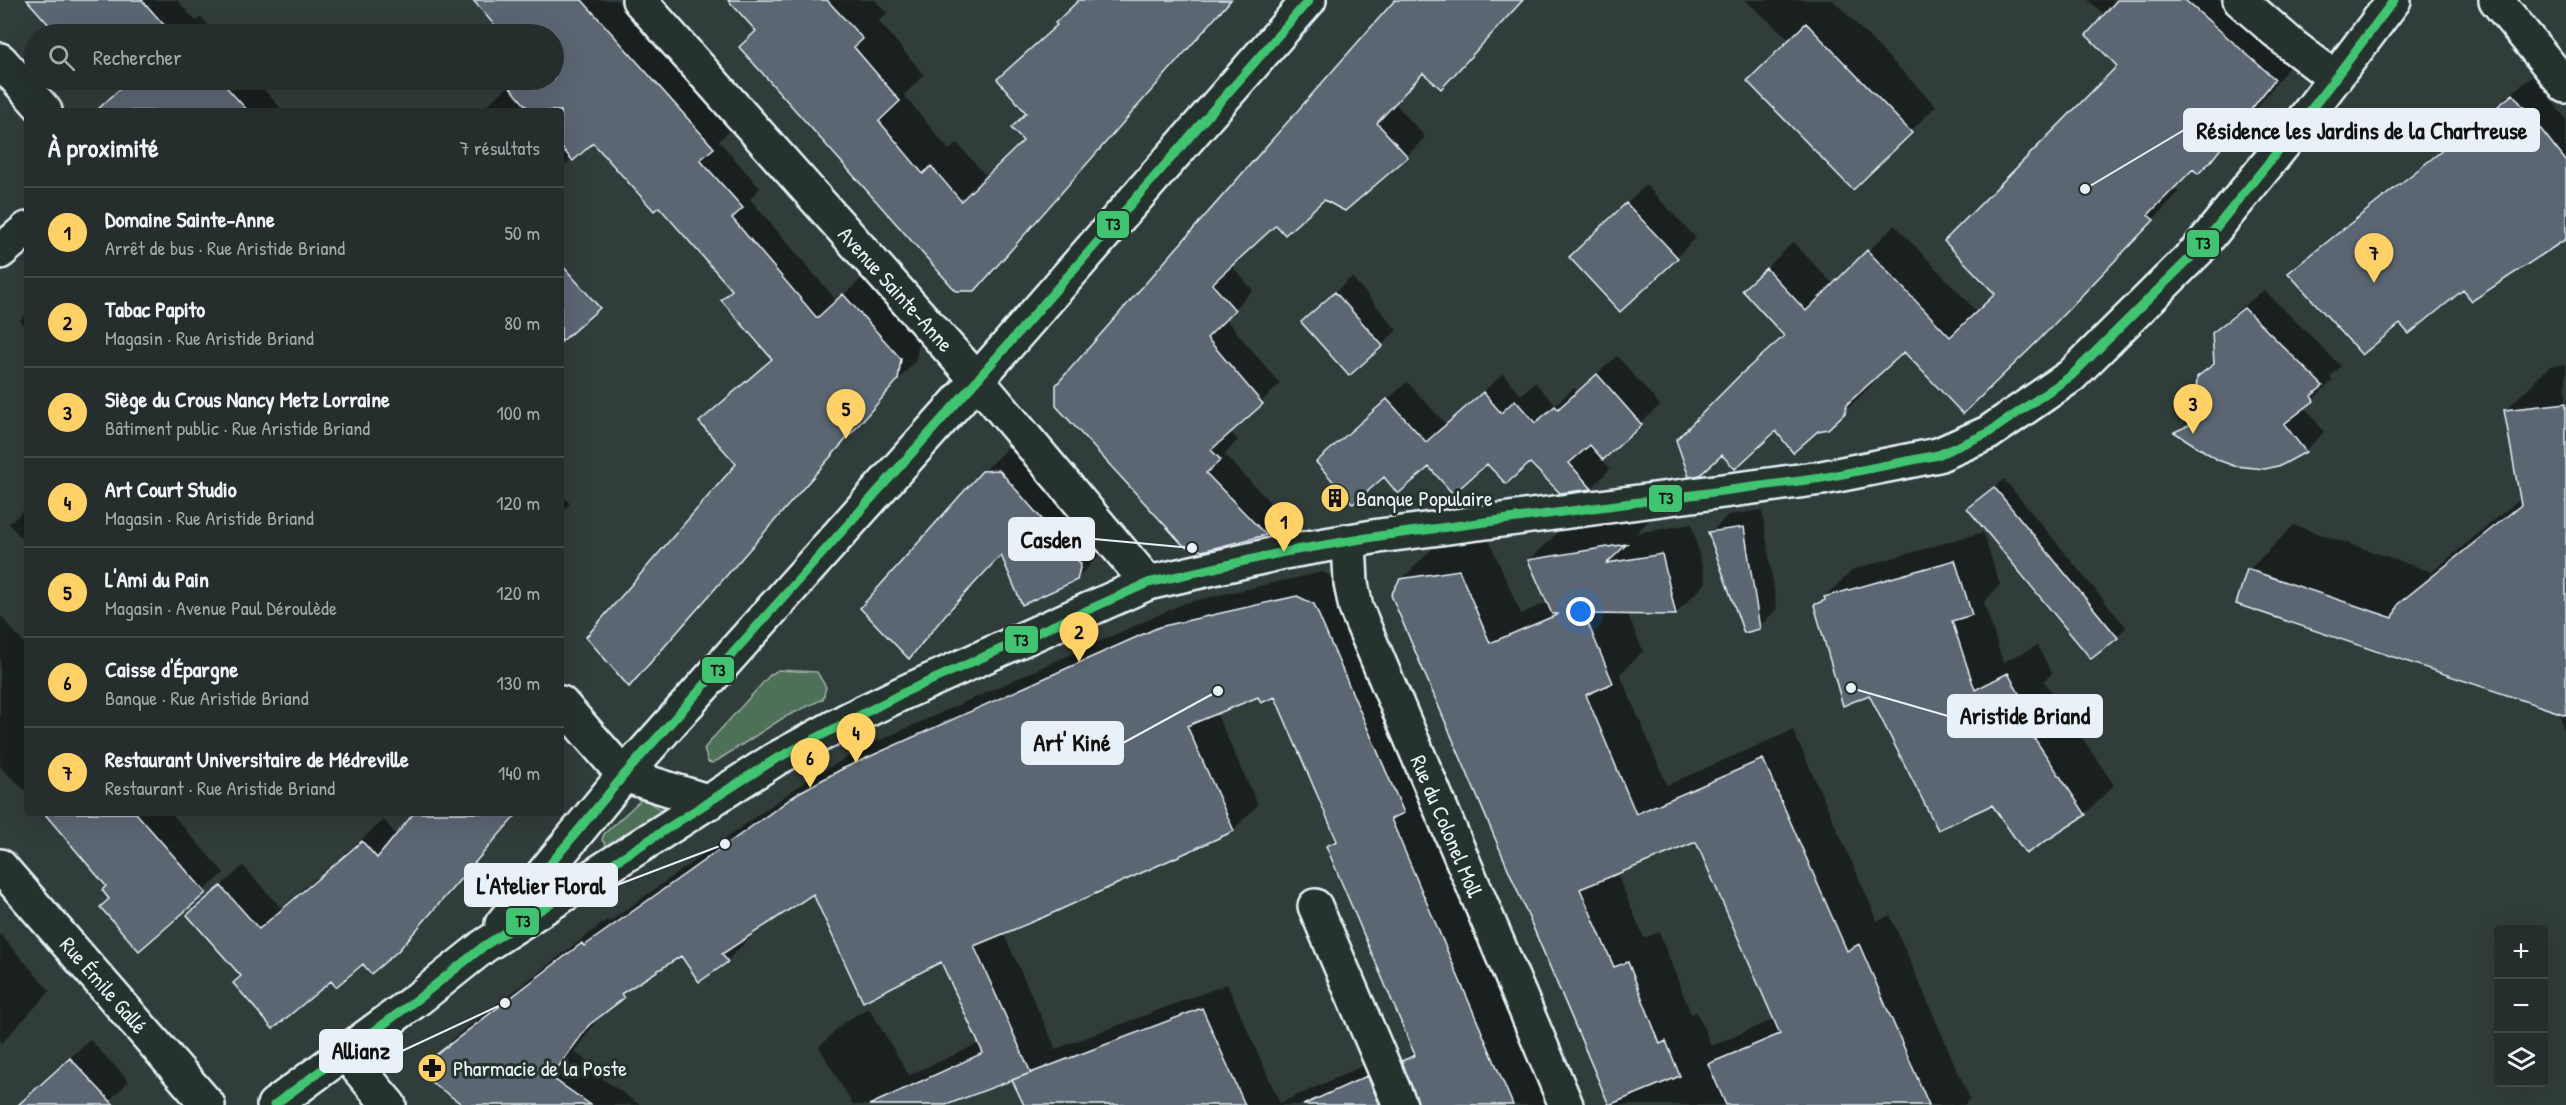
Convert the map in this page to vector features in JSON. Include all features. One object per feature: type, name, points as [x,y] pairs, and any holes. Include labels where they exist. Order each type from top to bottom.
[{"type":"main road","name":"Avenue Sainte-Anne","points":[[639,0],[977,380],[1148,583]]},
{"type":"main road","points":[[484,946],[624,775],[977,380],[1309,0]]},
{"type":"main road","points":[[2240,0],[2294,47],[2335,78]]},
{"type":"main road","points":[[274,1105],[419,998],[484,946],[774,760],[850,718],[1148,583],[1284,552],[1349,541],[1822,478],[1938,455],[1959,448],[2014,417],[2079,368],[2198,250],[2394,0]]},
{"type":"main road","points":[[2496,0],[2566,86]]},
{"type":"main road","points":[[0,60],[24,87]]},
{"type":"main road","points":[[26,90],[42,108]]},
{"type":"main road","points":[[0,252],[24,232]]},
{"type":"main road","name":"Rue du Colonel Moll","points":[[1349,541],[1351,583],[1356,608],[1566,1105]]},
{"type":"main road","points":[[564,706],[624,775],[710,802]]},
{"type":"main road","name":"Rue Émile Gallé","points":[[0,866],[208,1105]]},
{"type":"main road","points":[[1315,906],[1400,1105]]},
{"type":"main road","points":[[345,1053],[389,1105]]},
{"type":"green space","points":[[778,670],[817,672],[826,687],[823,699],[783,718],[718,760],[708,762],[704,749],[770,675]]},
{"type":"green space","points":[[643,798],[660,809],[661,813],[608,848],[602,840],[604,834]]},
{"type":"building","points":[[27,0],[142,0],[163,24],[48,24]]},
{"type":"building","points":[[473,0],[582,0],[714,148],[700,160],[743,208],[732,218],[817,318],[843,294],[901,359],[898,380],[629,687],[586,637],[736,464],[699,422],[772,359],[721,300],[732,290],[659,207],[654,211],[593,143],[573,161],[564,150],[564,108],[527,108],[512,90],[564,90],[564,24],[493,24]]},
{"type":"building","points":[[728,0],[827,0],[863,39],[854,47],[900,101],[879,121],[923,174],[931,166],[961,201],[1023,141],[1011,128],[1026,113],[997,79],[1057,25],[1055,23],[1079,0],[1231,0],[975,291],[956,291],[739,47],[756,31]]},
{"type":"building","points":[[1395,0],[1523,0],[1441,89],[1423,73],[1377,123],[1408,157],[1345,211],[1324,200],[1285,235],[1276,225],[1212,284],[1235,310],[1207,338],[1263,404],[1211,450],[1221,460],[1206,473],[1266,535],[1202,551],[1183,545],[1056,406],[1056,385]]},
{"type":"building","points":[[2117,0],[2185,0],[2275,79],[2211,161],[2198,174],[2193,169],[2148,215],[2154,220],[2039,340],[1963,414],[1904,352],[1847,404],[1845,413],[1828,429],[1818,431],[1793,453],[1776,431],[1735,469],[1722,455],[1700,475],[1689,477],[1676,440],[1740,375],[1784,336],[1742,290],[1766,268],[1806,311],[1867,250],[1950,337],[1995,294],[1944,241],[2117,66],[2086,35]]},
{"type":"building","points":[[1806,23],[1912,133],[1853,190],[1747,81]]},
{"type":"building","points":[[119,90],[229,90],[245,108],[99,108]]},
{"type":"building","points":[[2513,94],[2566,161],[2566,239],[2472,301],[2463,290],[2409,334],[2400,324],[2362,355],[2288,273]]},
{"type":"building","points":[[1626,203],[1678,258],[1620,312],[1569,257]]},
{"type":"building","points":[[564,267],[600,308],[564,339]]},
{"type":"building","points":[[1335,292],[1383,346],[1349,376],[1301,322]]},
{"type":"building","points":[[2244,308],[2323,386],[2311,396],[2314,401],[2284,424],[2306,452],[2282,465],[2265,469],[2234,466],[2218,460],[2174,432],[2194,423],[2197,377],[2214,364],[2212,333]]},
{"type":"building","points":[[1597,374],[1642,425],[1603,460],[1590,445],[1569,463],[1592,489],[1560,493],[1530,463],[1506,484],[1487,464],[1453,494],[1429,467],[1398,494],[1384,477],[1353,504],[1316,462],[1387,399],[1426,442],[1483,392],[1501,413],[1515,400],[1535,423],[1555,406],[1558,409]]},
{"type":"building","points":[[2566,403],[2566,715],[2236,604],[2247,569],[2393,618],[2398,604],[2521,505],[2504,410]]},
{"type":"building","points":[[999,470],[1081,564],[1077,580],[1022,605],[1001,555],[946,614],[909,659],[860,608],[982,471]]},
{"type":"building","points":[[1994,487],[2118,638],[2091,659],[1967,508]]},
{"type":"building","points":[[1744,527],[1760,629],[1744,633],[1708,532]]},
{"type":"building","points":[[1627,544],[1607,563],[1662,554],[1676,615],[1584,614],[1613,683],[1586,695],[1636,814],[1763,759],[1847,951],[1859,944],[1929,1105],[1726,1105],[1708,1064],[1780,1034],[1696,842],[1580,889],[1614,967],[1628,962],[1660,1044],[1666,1041],[1680,1076],[1609,1105],[1391,595],[1400,579],[1459,570],[1490,643],[1559,614],[1552,614],[1528,560]]},
{"type":"building","points":[[1955,560],[1972,615],[1952,621],[1975,690],[2008,673],[2024,703],[2014,708],[2086,815],[2026,854],[1992,805],[1938,830],[1869,695],[1843,706],[1814,605],[1825,600],[1824,597]]},
{"type":"building","points":[[1297,596],[1314,604],[1404,813],[1391,819],[1513,1105],[1418,1105],[1402,1061],[1415,1055],[1326,846],[1337,841],[1275,697],[1261,703],[1258,697],[1187,726],[1234,831],[974,946],[1031,1073],[946,1105],[869,1105],[983,1053],[941,962],[863,1002],[813,894],[722,954],[728,962],[699,982],[681,956],[621,994],[624,998],[589,1025],[551,1077],[591,1105],[463,1105],[431,1082],[432,1058],[582,943],[584,946],[800,792],[842,769],[1159,627]]},
{"type":"building","points":[[47,816],[139,816],[206,893],[139,951],[100,907],[109,899],[102,890],[106,886]]},
{"type":"building","points":[[412,816],[515,816],[398,951],[371,974],[363,964],[336,987],[331,981],[273,1029],[233,983],[241,976],[187,915],[221,886],[259,929],[362,841],[377,858]]},
{"type":"building","points":[[1202,1008],[1245,1105],[1024,1105],[1012,1080]]},
{"type":"building","points":[[70,1058],[114,1105],[18,1105]]},
{"type":"building","points":[[1367,1076],[1380,1105],[1303,1105]]},
{"type":"transit line","name":"T3","points":[[524,896],[624,775],[977,380],[1309,0]]},
{"type":"transit line","name":"T3","points":[[274,1105],[419,998],[484,946],[774,760],[903,693],[1148,583],[1284,552],[1379,536],[1822,478],[1938,455],[1988,433],[2071,376],[2198,250],[2307,115],[2394,0]]},
{"type":"place","name":"Résidence les Jardins de la Chartreuse","points":[[2085,189]]},
{"type":"place","name":"Restaurant Universitaire de Médreville","points":[[2374,283]]},
{"type":"place","name":"Siège du Crous Nancy Metz Lorraine","points":[[2193,434]]},
{"type":"place","name":"L'Ami du Pain","points":[[846,439]]},
{"type":"place","name":"Banque Populaire","points":[[1335,498]]},
{"type":"place","name":"Casden","points":[[1192,548]]},
{"type":"place","name":"Domaine Sainte-Anne","points":[[1284,552]]},
{"type":"place","name":"Tabac Papito","points":[[1079,662]]},
{"type":"place","name":"Aristide Briand","points":[[1851,688]]},
{"type":"place","name":"Art' Kiné","points":[[1218,691]]},
{"type":"place","name":"Art Court Studio","points":[[856,763]]},
{"type":"place","name":"Caisse d'Épargne","points":[[810,788]]},
{"type":"place","name":"L'Atelier Floral","points":[[725,844]]},
{"type":"place","name":"Allianz","points":[[505,1003]]},
{"type":"place","name":"Pharmacie de la Poste","points":[[432,1068]]}]
